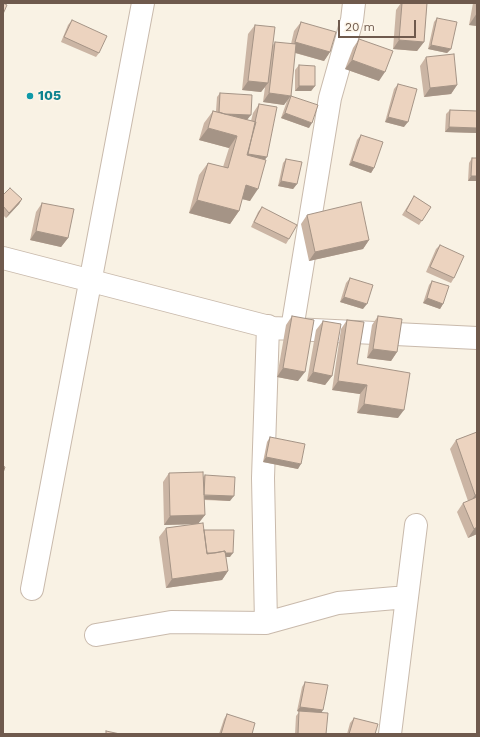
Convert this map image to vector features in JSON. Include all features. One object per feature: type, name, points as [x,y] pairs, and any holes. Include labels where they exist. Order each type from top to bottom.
[{"type":"street","points":[[32,590],[143,3]]},
{"type":"street","points":[[292,329],[330,98],[352,20],[354,3]]},
{"type":"street","points":[[3,258],[268,326],[292,329],[477,338]]},
{"type":"street","points":[[266,623],[262,478],[268,326]]},
{"type":"street","points":[[390,734],[416,525]]},
{"type":"street","points":[[96,635],[171,622],[266,623],[338,603],[408,597]]},
{"type":"building","points":[[3,3],[7,5],[3,14]]},
{"type":"building","points":[[402,3],[427,3],[424,42],[399,40]]},
{"type":"building","points":[[437,18],[457,22],[451,49],[431,45]]},
{"type":"building","points":[[72,20],[107,36],[99,53],[64,37]]},
{"type":"building","points":[[301,22],[336,32],[330,52],[295,42]]},
{"type":"building","points":[[255,25],[275,27],[268,83],[248,81]]},
{"type":"building","points":[[359,39],[393,51],[385,72],[352,60]]},
{"type":"building","points":[[275,42],[296,44],[291,96],[269,93]]},
{"type":"building","points":[[454,54],[457,85],[430,88],[426,57]]},
{"type":"building","points":[[299,65],[315,66],[315,86],[299,86]]},
{"type":"building","points":[[398,84],[417,89],[408,122],[388,117]]},
{"type":"building","points":[[220,93],[252,95],[251,115],[225,114],[219,112]]},
{"type":"building","points":[[291,96],[318,105],[312,123],[285,113]]},
{"type":"building","points":[[259,104],[277,107],[267,157],[248,154]]},
{"type":"building","points":[[450,110],[477,111],[477,128],[449,127]]},
{"type":"building","points":[[213,111],[256,122],[247,155],[266,160],[258,189],[246,185],[239,211],[197,200],[208,163],[228,168],[237,136],[208,128]]},
{"type":"building","points":[[361,135],[383,142],[374,168],[352,161]]},
{"type":"building","points":[[472,158],[477,158],[477,176],[471,176]]},
{"type":"building","points":[[286,159],[302,162],[297,184],[281,181]]},
{"type":"building","points":[[10,188],[22,199],[9,213],[3,206],[3,195]]},
{"type":"building","points":[[414,196],[431,207],[422,221],[406,211]]},
{"type":"building","points":[[361,202],[369,240],[315,252],[307,215]]},
{"type":"building","points":[[42,203],[74,209],[68,238],[36,231]]},
{"type":"building","points":[[262,207],[297,225],[289,239],[254,222]]},
{"type":"building","points":[[440,245],[464,256],[454,278],[430,267]]},
{"type":"building","points":[[350,278],[373,285],[367,304],[344,297]]},
{"type":"building","points":[[432,281],[449,286],[443,304],[427,298]]},
{"type":"building","points":[[292,316],[314,320],[305,372],[283,368]]},
{"type":"building","points":[[378,316],[402,319],[397,352],[373,349]]},
{"type":"building","points":[[347,320],[364,322],[357,364],[410,373],[404,410],[364,404],[367,385],[338,381]]},
{"type":"building","points":[[323,321],[341,324],[332,376],[313,372]]},
{"type":"building","points":[[477,432],[477,495],[475,495],[456,440]]},
{"type":"building","points":[[270,437],[305,444],[301,464],[266,457]]},
{"type":"building","points":[[203,472],[205,515],[170,516],[169,473]]},
{"type":"building","points":[[205,475],[235,477],[234,496],[204,495]]},
{"type":"building","points":[[477,497],[477,527],[474,529],[463,503]]},
{"type":"building","points":[[203,523],[207,554],[225,551],[228,571],[172,579],[166,528]]},
{"type":"building","points":[[204,530],[234,530],[233,553],[225,553],[225,551],[207,553]]},
{"type":"building","points":[[305,682],[328,685],[323,710],[300,707]]},
{"type":"building","points":[[299,711],[328,713],[326,734],[298,734]]},
{"type":"building","points":[[227,714],[255,723],[252,734],[221,734]]},
{"type":"building","points":[[354,718],[378,724],[375,734],[349,734]]},
{"type":"building","points":[[106,731],[120,734],[106,734]]},
{"type":"place","name":"105","points":[[30,96]]}]
